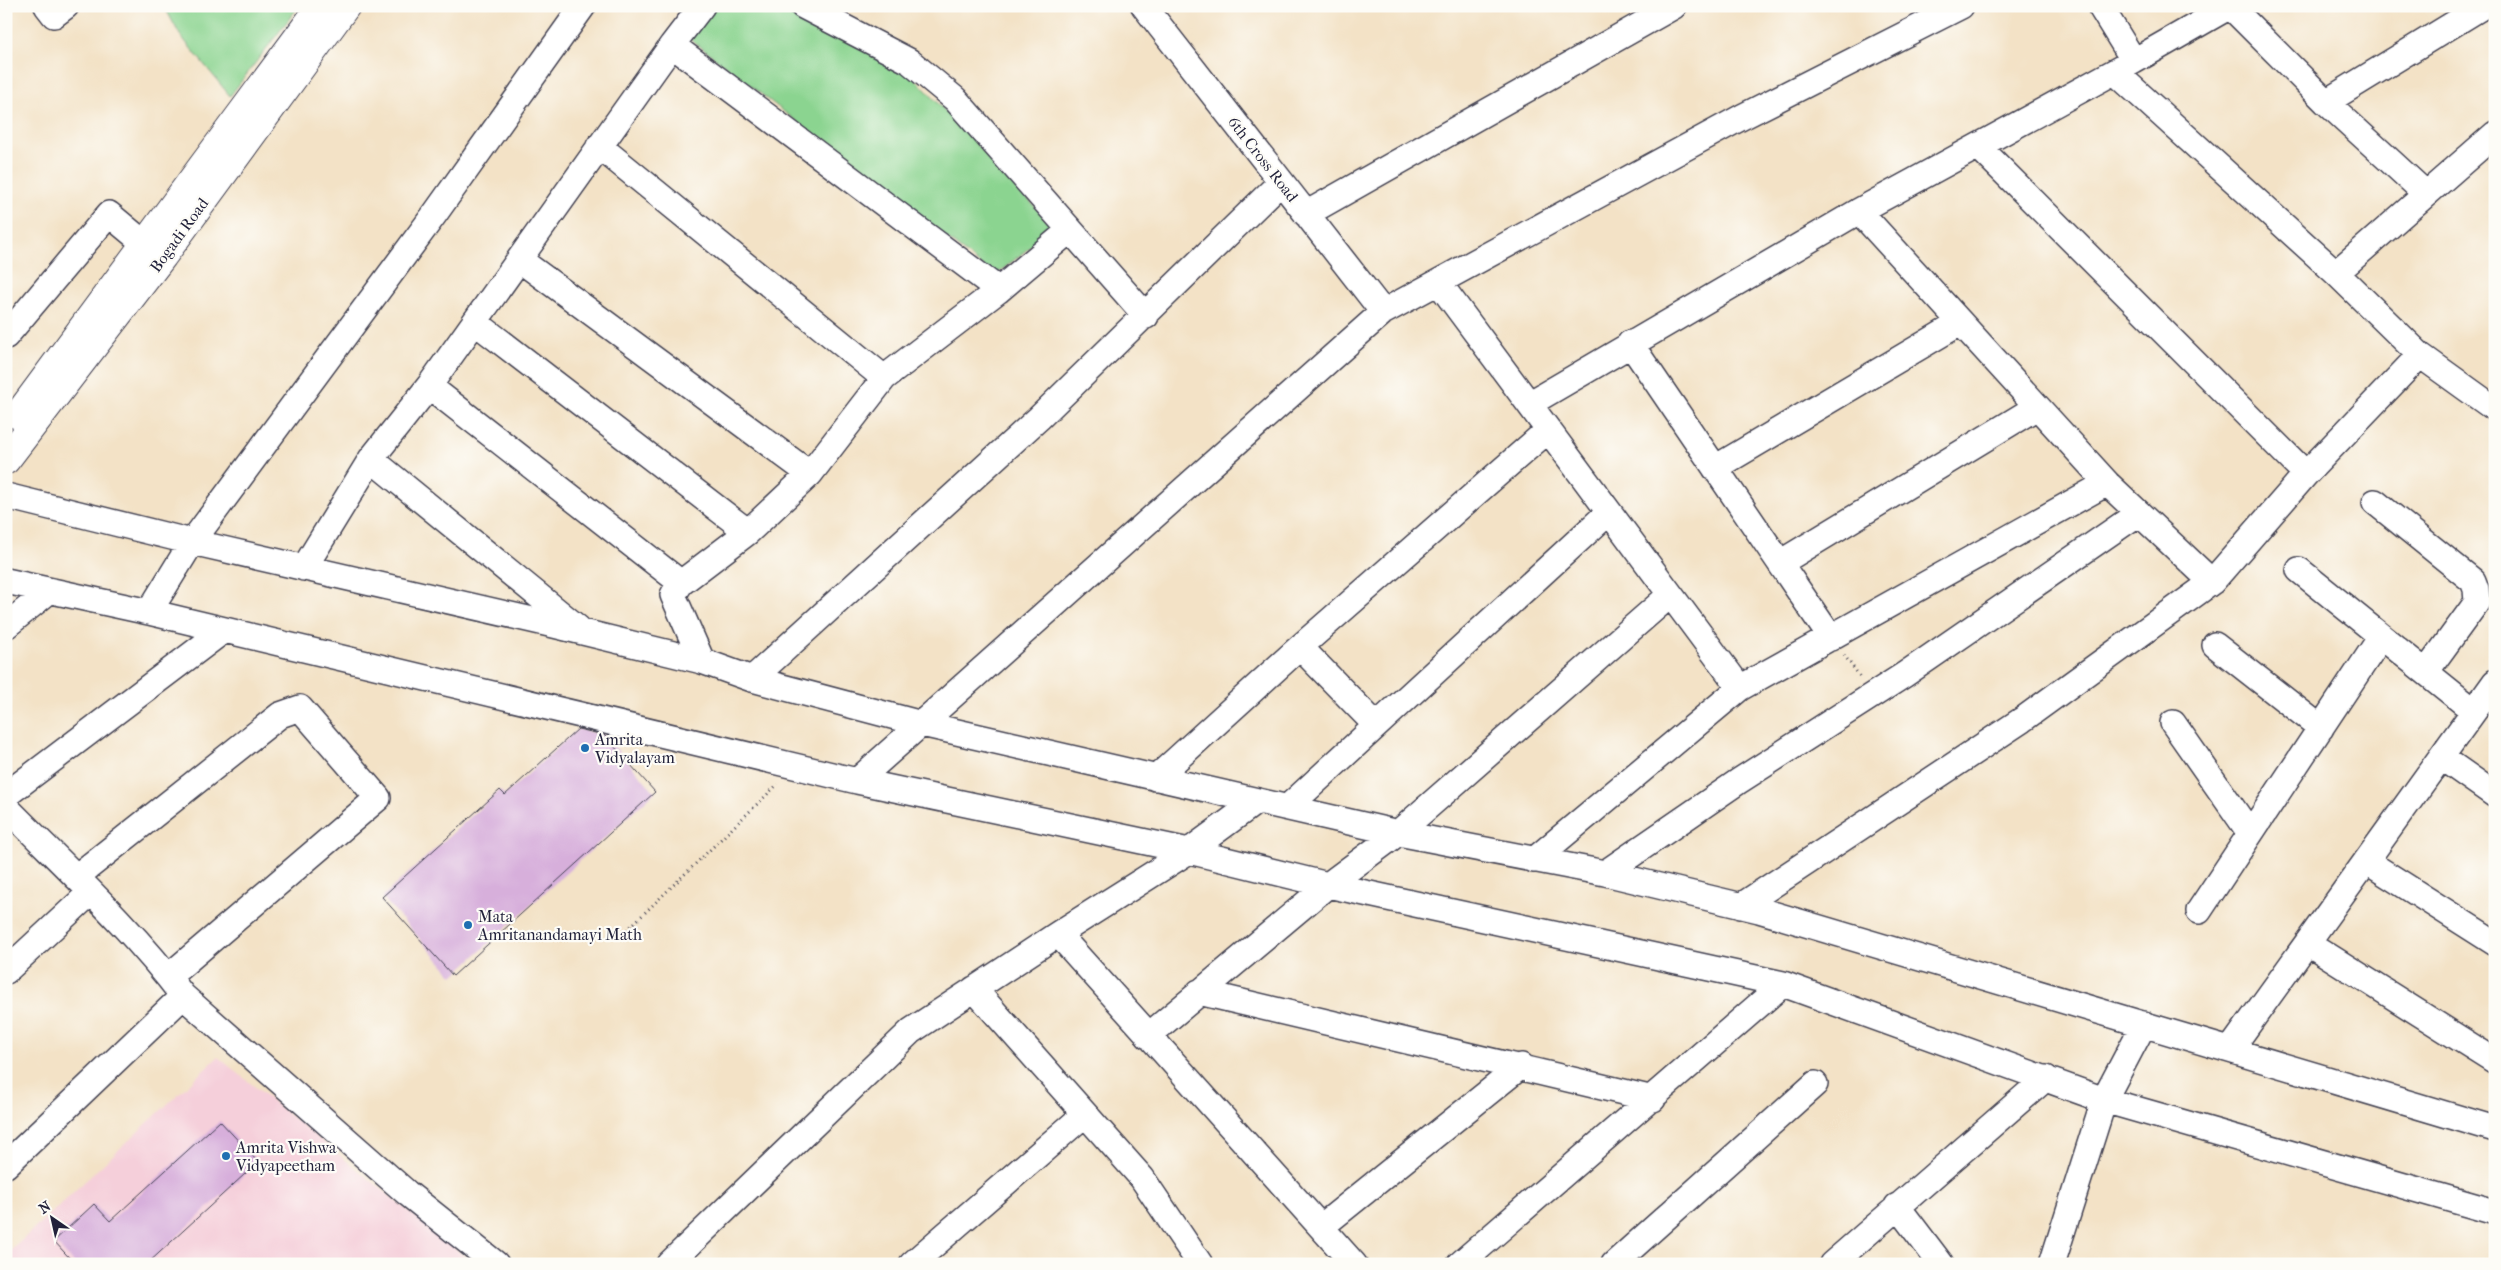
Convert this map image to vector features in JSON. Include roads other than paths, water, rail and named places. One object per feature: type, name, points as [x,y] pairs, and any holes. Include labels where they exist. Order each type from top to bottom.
[{"type":"main road","name":"Bogadi Road","points":[[6,430],[321,6]]},
{"type":"main road","name":"Bogadi Road","points":[[6,460],[163,256],[346,6]]},
{"type":"street","points":[[48,6],[54,15],[66,6]]},
{"type":"street","points":[[149,612],[192,542],[434,215],[583,6]]},
{"type":"street","points":[[304,568],[370,459],[429,386],[599,146],[702,6]]},
{"type":"street","points":[[803,6],[910,61],[955,99],[1146,316]]},
{"type":"street","name":"6th Cross Road","points":[[1144,6],[1383,312]]},
{"type":"street","points":[[1306,214],[1674,6]]},
{"type":"street","points":[[857,781],[1383,312],[1742,117],[1961,6]]},
{"type":"street","points":[[2100,6],[2125,67],[2420,355],[2495,409]]},
{"type":"street","points":[[1529,404],[1859,211],[2125,67],[2230,6],[2326,102],[2425,193]]},
{"type":"street","points":[[2326,102],[2484,6]]},
{"type":"street","points":[[672,45],[999,290]]},
{"type":"street","points":[[2336,273],[2425,193],[2495,134]]},
{"type":"street","points":[[599,146],[884,378]]},
{"type":"street","points":[[1979,147],[2306,474]]},
{"type":"street","points":[[752,679],[1039,418],[1146,316],[1281,182]]},
{"type":"street","points":[[1859,211],[2106,483],[2212,582]]},
{"type":"street","points":[[6,336],[109,214],[145,244]]},
{"type":"street","points":[[702,661],[673,595],[681,583],[748,532],[810,474],[884,378],[999,290],[1070,230]]},
{"type":"street","points":[[520,260],[810,474]]},
{"type":"street","points":[[1439,283],[1740,688]]},
{"type":"street","points":[[475,322],[748,532]]},
{"type":"street","points":[[1715,468],[1960,322]]},
{"type":"street","points":[[1630,344],[1831,638]]},
{"type":"street","points":[[1741,906],[2022,720],[2212,582],[2306,474],[2420,355]]},
{"type":"street","points":[[429,386],[681,583]]},
{"type":"street","points":[[1780,563],[2037,407]]},
{"type":"street","points":[[1156,778],[1300,647],[1548,430]]},
{"type":"street","points":[[370,459],[584,633]]},
{"type":"street","points":[[1534,860],[1740,688],[2106,483]]},
{"type":"street","points":[[6,496],[192,542],[702,661],[752,679],[922,724],[1398,833],[1605,873],[1741,906],[2495,1129]]},
{"type":"street","points":[[2375,502],[2473,581],[2476,589],[2477,602],[2426,672]]},
{"type":"street","points":[[1288,808],[1609,512]]},
{"type":"street","points":[[1605,873],[1739,781],[1873,695],[2139,513]]},
{"type":"street","points":[[2299,570],[2474,711]]},
{"type":"street","points":[[6,581],[149,612],[857,781],[1188,851],[1328,885],[1783,984],[1877,1020],[2104,1100],[2495,1212]]},
{"type":"street","points":[[6,626],[48,591]]},
{"type":"street","points":[[1148,1036],[1328,885],[1398,833],[1670,595]]},
{"type":"street","points":[[6,795],[224,630]]},
{"type":"street","points":[[2198,911],[2381,637]]},
{"type":"street","points":[[2215,645],[2321,728]]},
{"type":"street","points":[[1300,647],[1376,725]]},
{"type":"street","points":[[2230,1050],[2495,682]]},
{"type":"street","points":[[6,971],[83,885],[280,715],[300,708],[378,798],[175,986],[6,1165]]},
{"type":"street","points":[[2173,723],[2250,833]]},
{"type":"street","points":[[2441,757],[2495,794]]},
{"type":"street","points":[[669,1264],[911,1031],[1188,851],[1257,801]]},
{"type":"street","points":[[6,807],[83,885],[175,986],[407,1193],[496,1264]]},
{"type":"street","points":[[2366,860],[2495,943]]},
{"type":"street","points":[[1058,934],[1354,1264]]},
{"type":"street","points":[[2308,943],[2495,1061]]},
{"type":"street","points":[[1460,1264],[1783,984]]},
{"type":"street","points":[[974,989],[1142,1178],[1200,1264]]},
{"type":"street","points":[[1199,992],[1653,1098]]},
{"type":"street","points":[[2052,1264],[2104,1100],[2144,1024]]},
{"type":"street","points":[[1321,1227],[1521,1066]]},
{"type":"street","points":[[1832,1264],[2046,1078]]},
{"type":"street","points":[[1614,1264],[1815,1084]]},
{"type":"street","points":[[912,1264],[1085,1114]]},
{"type":"street","points":[[1897,1206],[1941,1264]]},
{"type":"place","name":"Amrita Vidyalayam","points":[[585,748]]},
{"type":"place","name":"Mata Amritanandamayi Math","points":[[468,925]]},
{"type":"place","name":"Amrita Vishwa Vidyapeetham","points":[[226,1156]]}]
